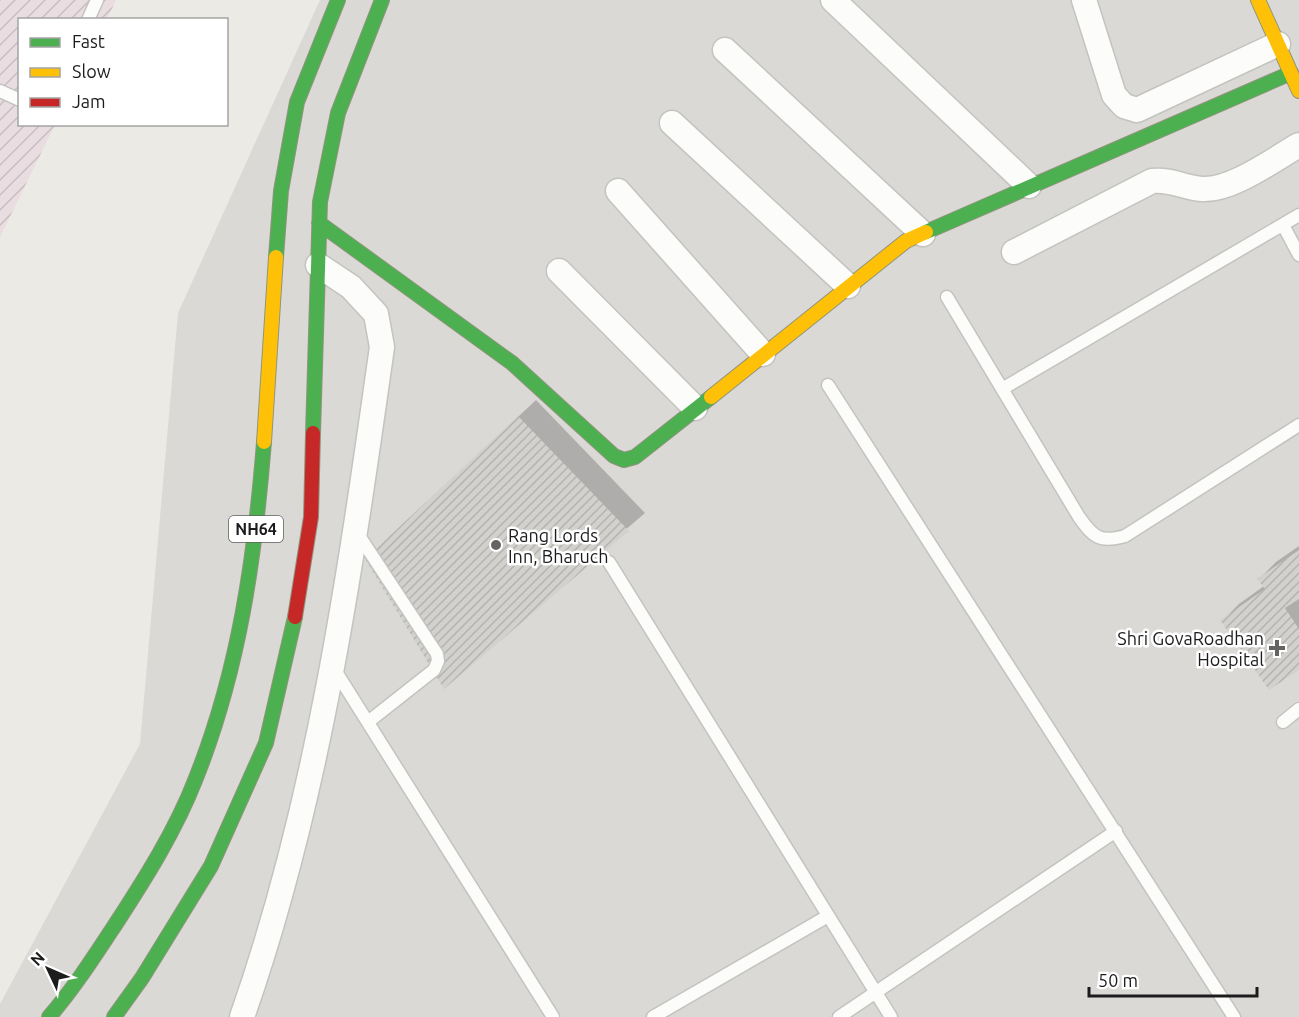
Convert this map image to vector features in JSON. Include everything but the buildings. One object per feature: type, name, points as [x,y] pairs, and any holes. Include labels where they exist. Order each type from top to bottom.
[{"type":"main road","name":"NH64","points":[[49,1017],[72,991],[164,845],[196,779],[228,681],[250,584],[260,492],[281,191],[297,102],[338,0]]},
{"type":"main road","name":"NH64","points":[[114,1017],[142,978],[211,866],[266,743],[292,639],[311,517],[320,202],[338,113],[382,0]]},
{"type":"main road","points":[[1258,0],[1299,91]]},
{"type":"main road","points":[[320,223],[512,363],[614,456],[624,460],[635,457],[906,242],[1029,186],[1291,73]]},
{"type":"street","points":[[833,0],[1029,186]]},
{"type":"street","points":[[1084,0],[1114,95],[1124,106],[1137,110],[1278,44]]},
{"type":"street","points":[[725,50],[923,234]]},
{"type":"street","points":[[672,123],[848,286]]},
{"type":"street","points":[[1014,252],[1152,181],[1168,180],[1201,189],[1218,188],[1299,145]]},
{"type":"street","points":[[618,191],[763,354]]},
{"type":"street","points":[[242,1017],[263,957],[298,824],[341,626],[382,347],[376,314],[351,287],[318,265]]},
{"type":"street","points":[[559,271],[695,408]]},
{"type":"lane","points":[[89,18],[97,0]]},
{"type":"lane","points":[[0,91],[18,99]]},
{"type":"lane","points":[[1002,389],[1299,215]]},
{"type":"lane","points":[[1283,225],[1299,255]]},
{"type":"lane","points":[[947,297],[1079,518],[1091,534],[1108,541],[1125,536],[1299,426]]},
{"type":"lane","points":[[828,385],[1234,1017]]},
{"type":"lane","points":[[356,531],[437,654],[438,661],[434,670],[368,722]]},
{"type":"lane","points":[[609,562],[891,1017]]},
{"type":"lane","points":[[332,666],[554,1017]]},
{"type":"lane","points":[[1283,722],[1299,709]]},
{"type":"lane","points":[[839,1017],[1116,831]]},
{"type":"lane","points":[[653,1017],[828,916]]},
{"type":"shaded area","points":[[0,0],[116,0],[107,18],[18,18],[18,126],[55,126],[0,237]]},
{"type":"shaded area","points":[[320,0],[1299,0],[1299,1017],[0,1017],[0,1004],[140,744],[178,313]]},
{"type":"traffic: fast","points":[[276,257],[281,191],[297,102],[338,0]]},
{"type":"traffic: fast","points":[[313,433],[320,202],[338,113],[382,0]]},
{"type":"traffic: fast","points":[[926,232],[1291,73]]},
{"type":"traffic: fast","points":[[319,223],[512,363],[614,456],[624,460],[635,457],[711,397]]},
{"type":"traffic: fast","points":[[49,1017],[84,972],[138,890],[169,835],[196,778],[224,696],[243,613],[256,528],[264,442]]},
{"type":"traffic: fast","points":[[114,1017],[142,978],[211,866],[266,743],[295,617]]},
{"type":"traffic: slow","points":[[1258,0],[1299,91]]},
{"type":"traffic: slow","points":[[711,397],[906,241],[926,232]]},
{"type":"traffic: slow","points":[[264,442],[276,257]]},
{"type":"traffic: jam","points":[[295,617],[311,517],[313,433]]},
{"type":"place","name":"Rang Lords Inn, Bharuch","points":[[496,545]]},
{"type":"place","name":"Shri GovaRoadhan Hospital","points":[[1277,648]]}]
